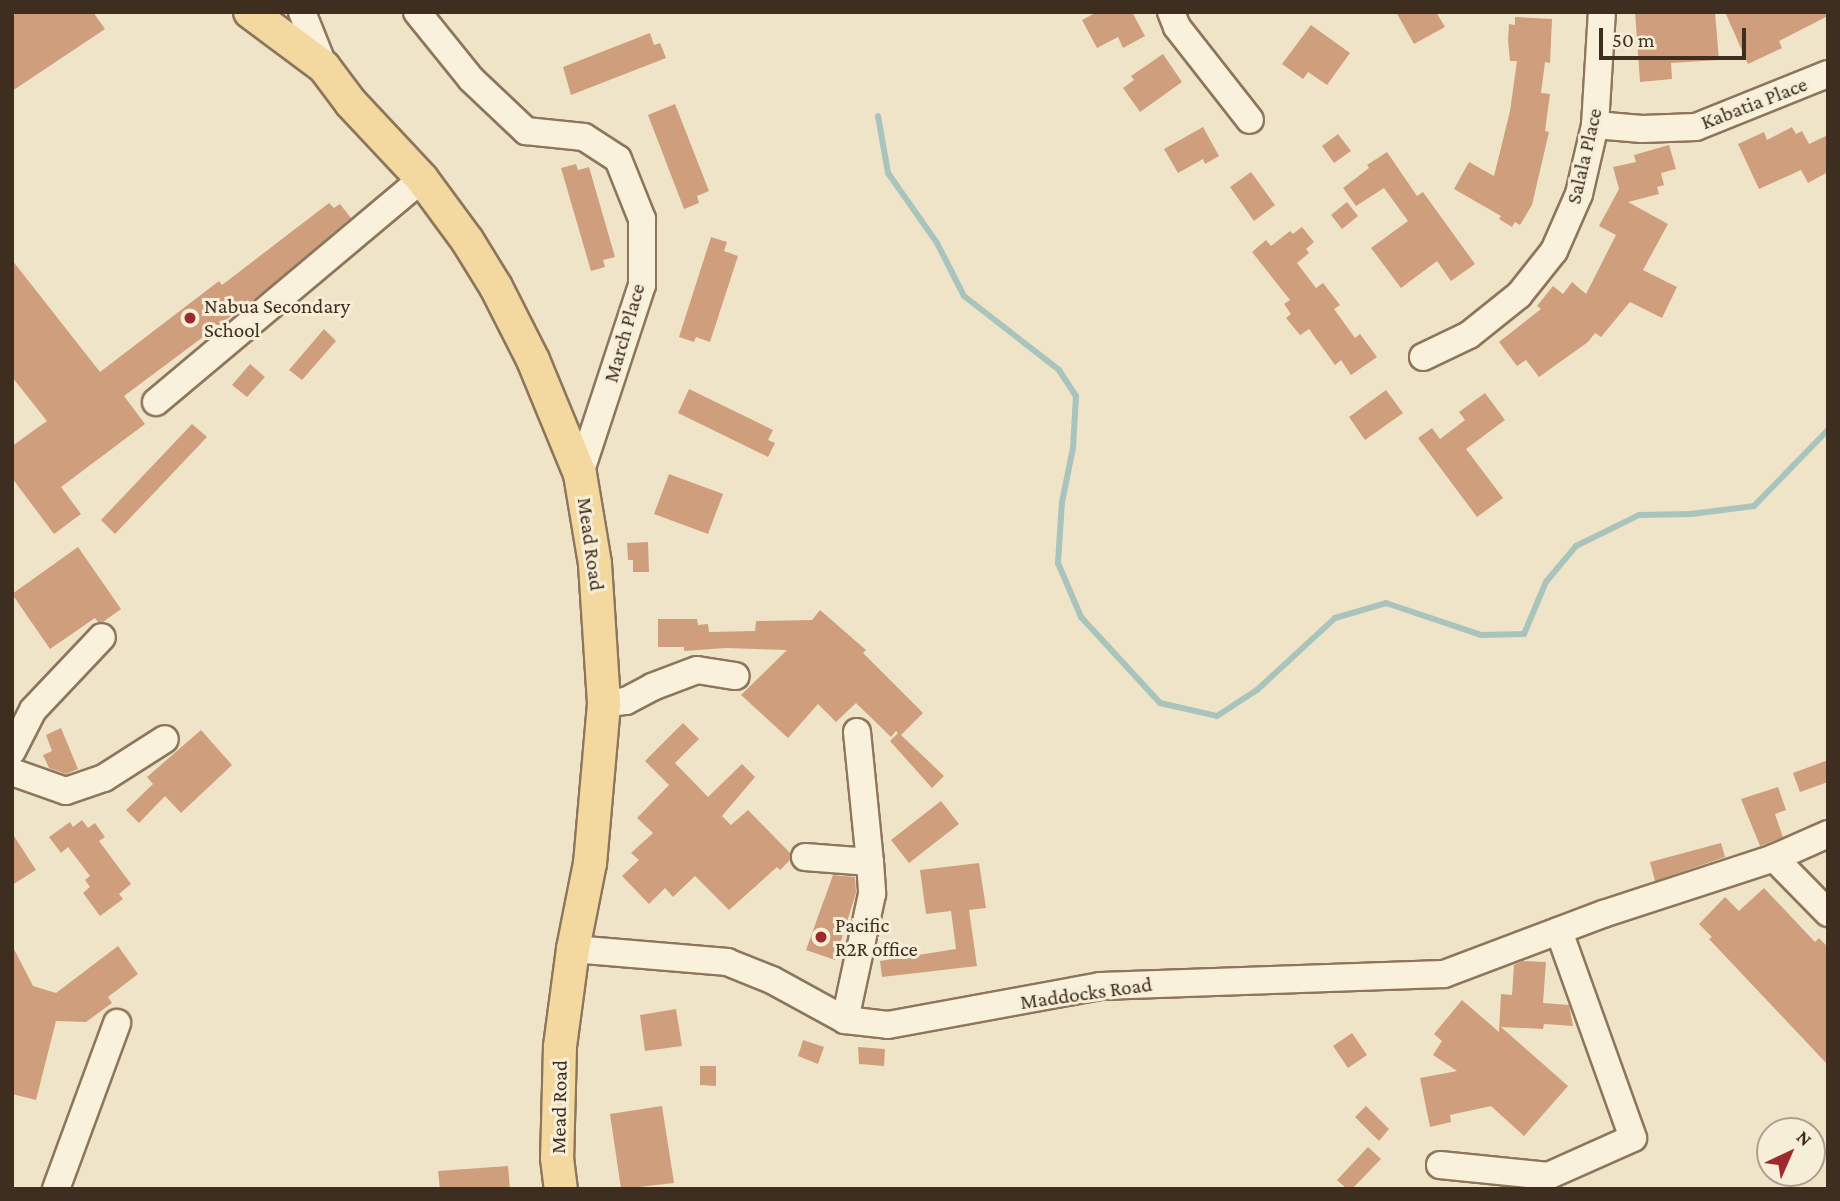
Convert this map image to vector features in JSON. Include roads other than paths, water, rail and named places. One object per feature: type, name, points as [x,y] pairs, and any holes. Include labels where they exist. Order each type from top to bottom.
[{"type":"main road","name":"Mead Road","points":[[250,12],[324,67],[351,103],[422,179],[496,287],[533,360],[580,474],[596,564],[604,704],[590,863],[573,949],[560,1047],[557,1158],[561,1189]]},
{"type":"street","points":[[302,12],[324,67]]},
{"type":"street","name":"March Place","points":[[416,12],[471,79],[526,131],[584,137],[618,159],[642,219],[642,285],[580,474]]},
{"type":"street","points":[[1171,12],[1177,27],[1250,120]]},
{"type":"street","name":"Salala Place","points":[[1423,357],[1469,335],[1509,303],[1554,251],[1579,194],[1595,125],[1602,12]]},
{"type":"street","name":"Kabatia Place","points":[[1595,125],[1642,130],[1696,127],[1828,74]]},
{"type":"street","points":[[156,402],[422,179]]},
{"type":"street","points":[[12,751],[33,710],[102,638]]},
{"type":"street","points":[[604,704],[626,701],[652,687],[697,670],[736,676]]},
{"type":"street","points":[[845,1020],[872,894],[857,732]]},
{"type":"street","points":[[12,772],[66,791],[104,778],[165,739]]},
{"type":"street","name":"Maddocks Road","points":[[573,949],[727,962],[772,980],[845,1020],[888,1025],[1100,986],[1444,974],[1603,914],[1774,858],[1828,834]]},
{"type":"street","points":[[805,857],[870,862]]},
{"type":"street","points":[[1774,858],[1828,912]]},
{"type":"street","points":[[1440,1166],[1549,1176],[1633,1138],[1559,931]]},
{"type":"street","points":[[56,1189],[117,1023]]},
{"type":"waterway","points":[[878,116],[888,173],[937,243],[964,296],[1059,370],[1076,396],[1073,448],[1062,502],[1058,563],[1081,617],[1160,703],[1217,716],[1257,690],[1335,618],[1386,603],[1481,635],[1524,634],[1546,582],[1576,546],[1639,515],[1691,514],[1754,506],[1828,430]]},
{"type":"place","name":"Nabua Secondary School","points":[[190,318]]},
{"type":"place","name":"Pacific R2R office","points":[[821,937]]}]
